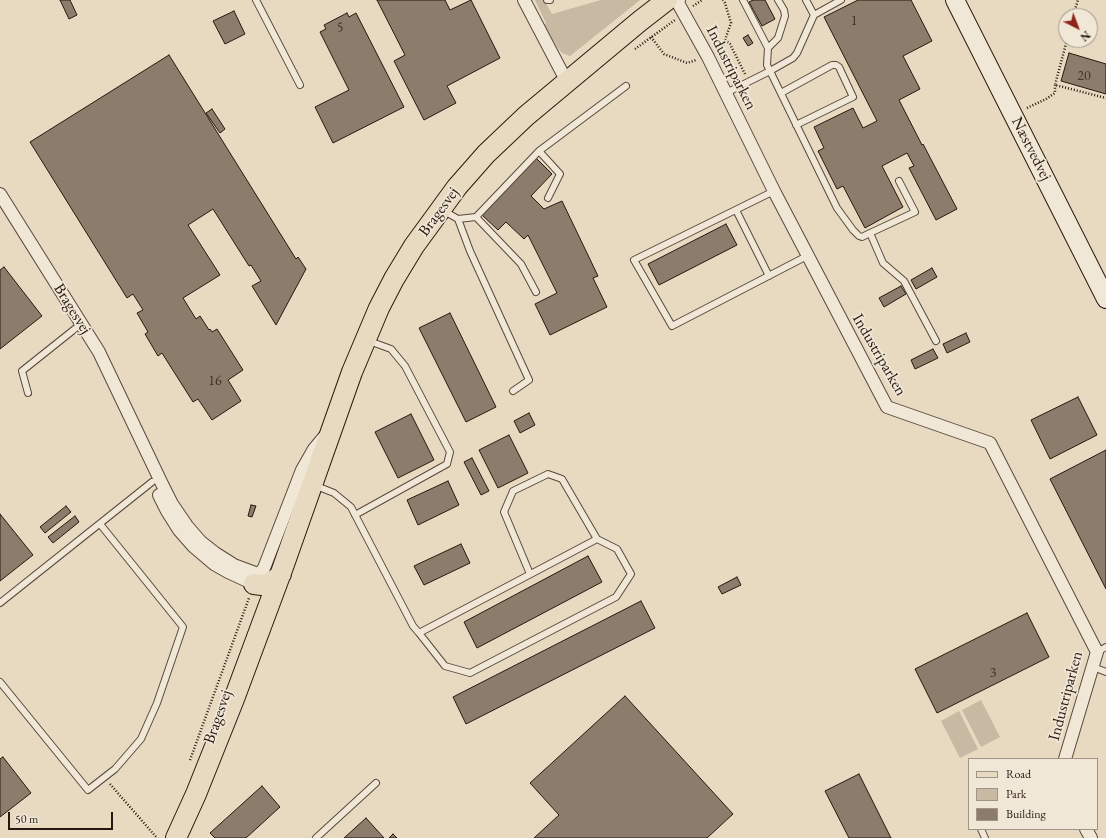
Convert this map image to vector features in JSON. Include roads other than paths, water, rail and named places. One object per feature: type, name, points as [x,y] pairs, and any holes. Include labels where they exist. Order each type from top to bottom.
[{"type":"main road","name":"Næstvedvej","points":[[955,0],[1106,298]]},
{"type":"main road","name":"Bragesvej","points":[[172,836],[208,765],[234,699],[266,582],[313,484],[352,372],[379,308],[394,279],[414,246],[457,187],[486,154],[526,116],[567,82],[676,3]]},
{"type":"main road","name":"Bragesvej","points":[[172,836],[178,830],[266,582],[324,436],[347,380],[352,372]]},
{"type":"street","points":[[524,0],[567,82]]},
{"type":"street","name":"Industriparken","points":[[676,3],[726,93],[807,256],[887,407],[990,443],[1102,650],[1093,667],[1065,758]]},
{"type":"street","name":"Bragesvej","points":[[0,194],[98,352],[172,504],[187,526],[201,542],[215,553],[234,566],[266,582]]},
{"type":"street","name":"Bragesvej","points":[[135,428],[152,482],[166,511],[179,530],[194,547],[214,564],[228,572],[266,582]]},
{"type":"lane","points":[[256,0],[300,85]]},
{"type":"lane","points":[[743,0],[768,48],[767,65],[796,125],[837,208],[859,236],[862,237],[915,212],[899,181]]},
{"type":"lane","points":[[768,48],[778,38],[785,16],[784,10],[778,0]]},
{"type":"lane","points":[[806,0],[814,15]]},
{"type":"lane","points":[[726,93],[793,58],[814,15],[841,0]]},
{"type":"lane","points":[[781,93],[832,65],[836,64],[842,73],[853,97],[796,125]]},
{"type":"lane","points":[[441,209],[458,219],[476,217],[539,151],[626,86]]},
{"type":"lane","points":[[539,151],[560,174],[548,198]]},
{"type":"lane","points":[[774,191],[634,260],[672,326],[807,256]]},
{"type":"lane","points":[[736,210],[769,276]]},
{"type":"lane","points":[[476,217],[521,264],[536,292]]},
{"type":"lane","points":[[458,219],[470,251],[529,380],[513,391]]},
{"type":"lane","points":[[870,233],[884,263],[904,281],[936,341]]},
{"type":"lane","points":[[28,393],[22,371],[81,324]]},
{"type":"lane","points":[[355,515],[447,464],[450,452],[405,366],[391,349],[366,340]]},
{"type":"lane","points":[[313,484],[334,493],[351,507],[413,626],[445,666],[470,673],[616,597],[631,574],[617,549],[597,539],[562,480],[548,474],[513,491],[504,512],[530,574]]},
{"type":"lane","points":[[0,603],[152,482]]},
{"type":"lane","points":[[0,682],[88,790],[115,769],[141,740],[157,703],[183,627],[100,524]]},
{"type":"lane","points":[[419,633],[597,539]]},
{"type":"lane","points":[[1093,667],[1106,672]]},
{"type":"lane","points":[[316,838],[376,783]]}]
